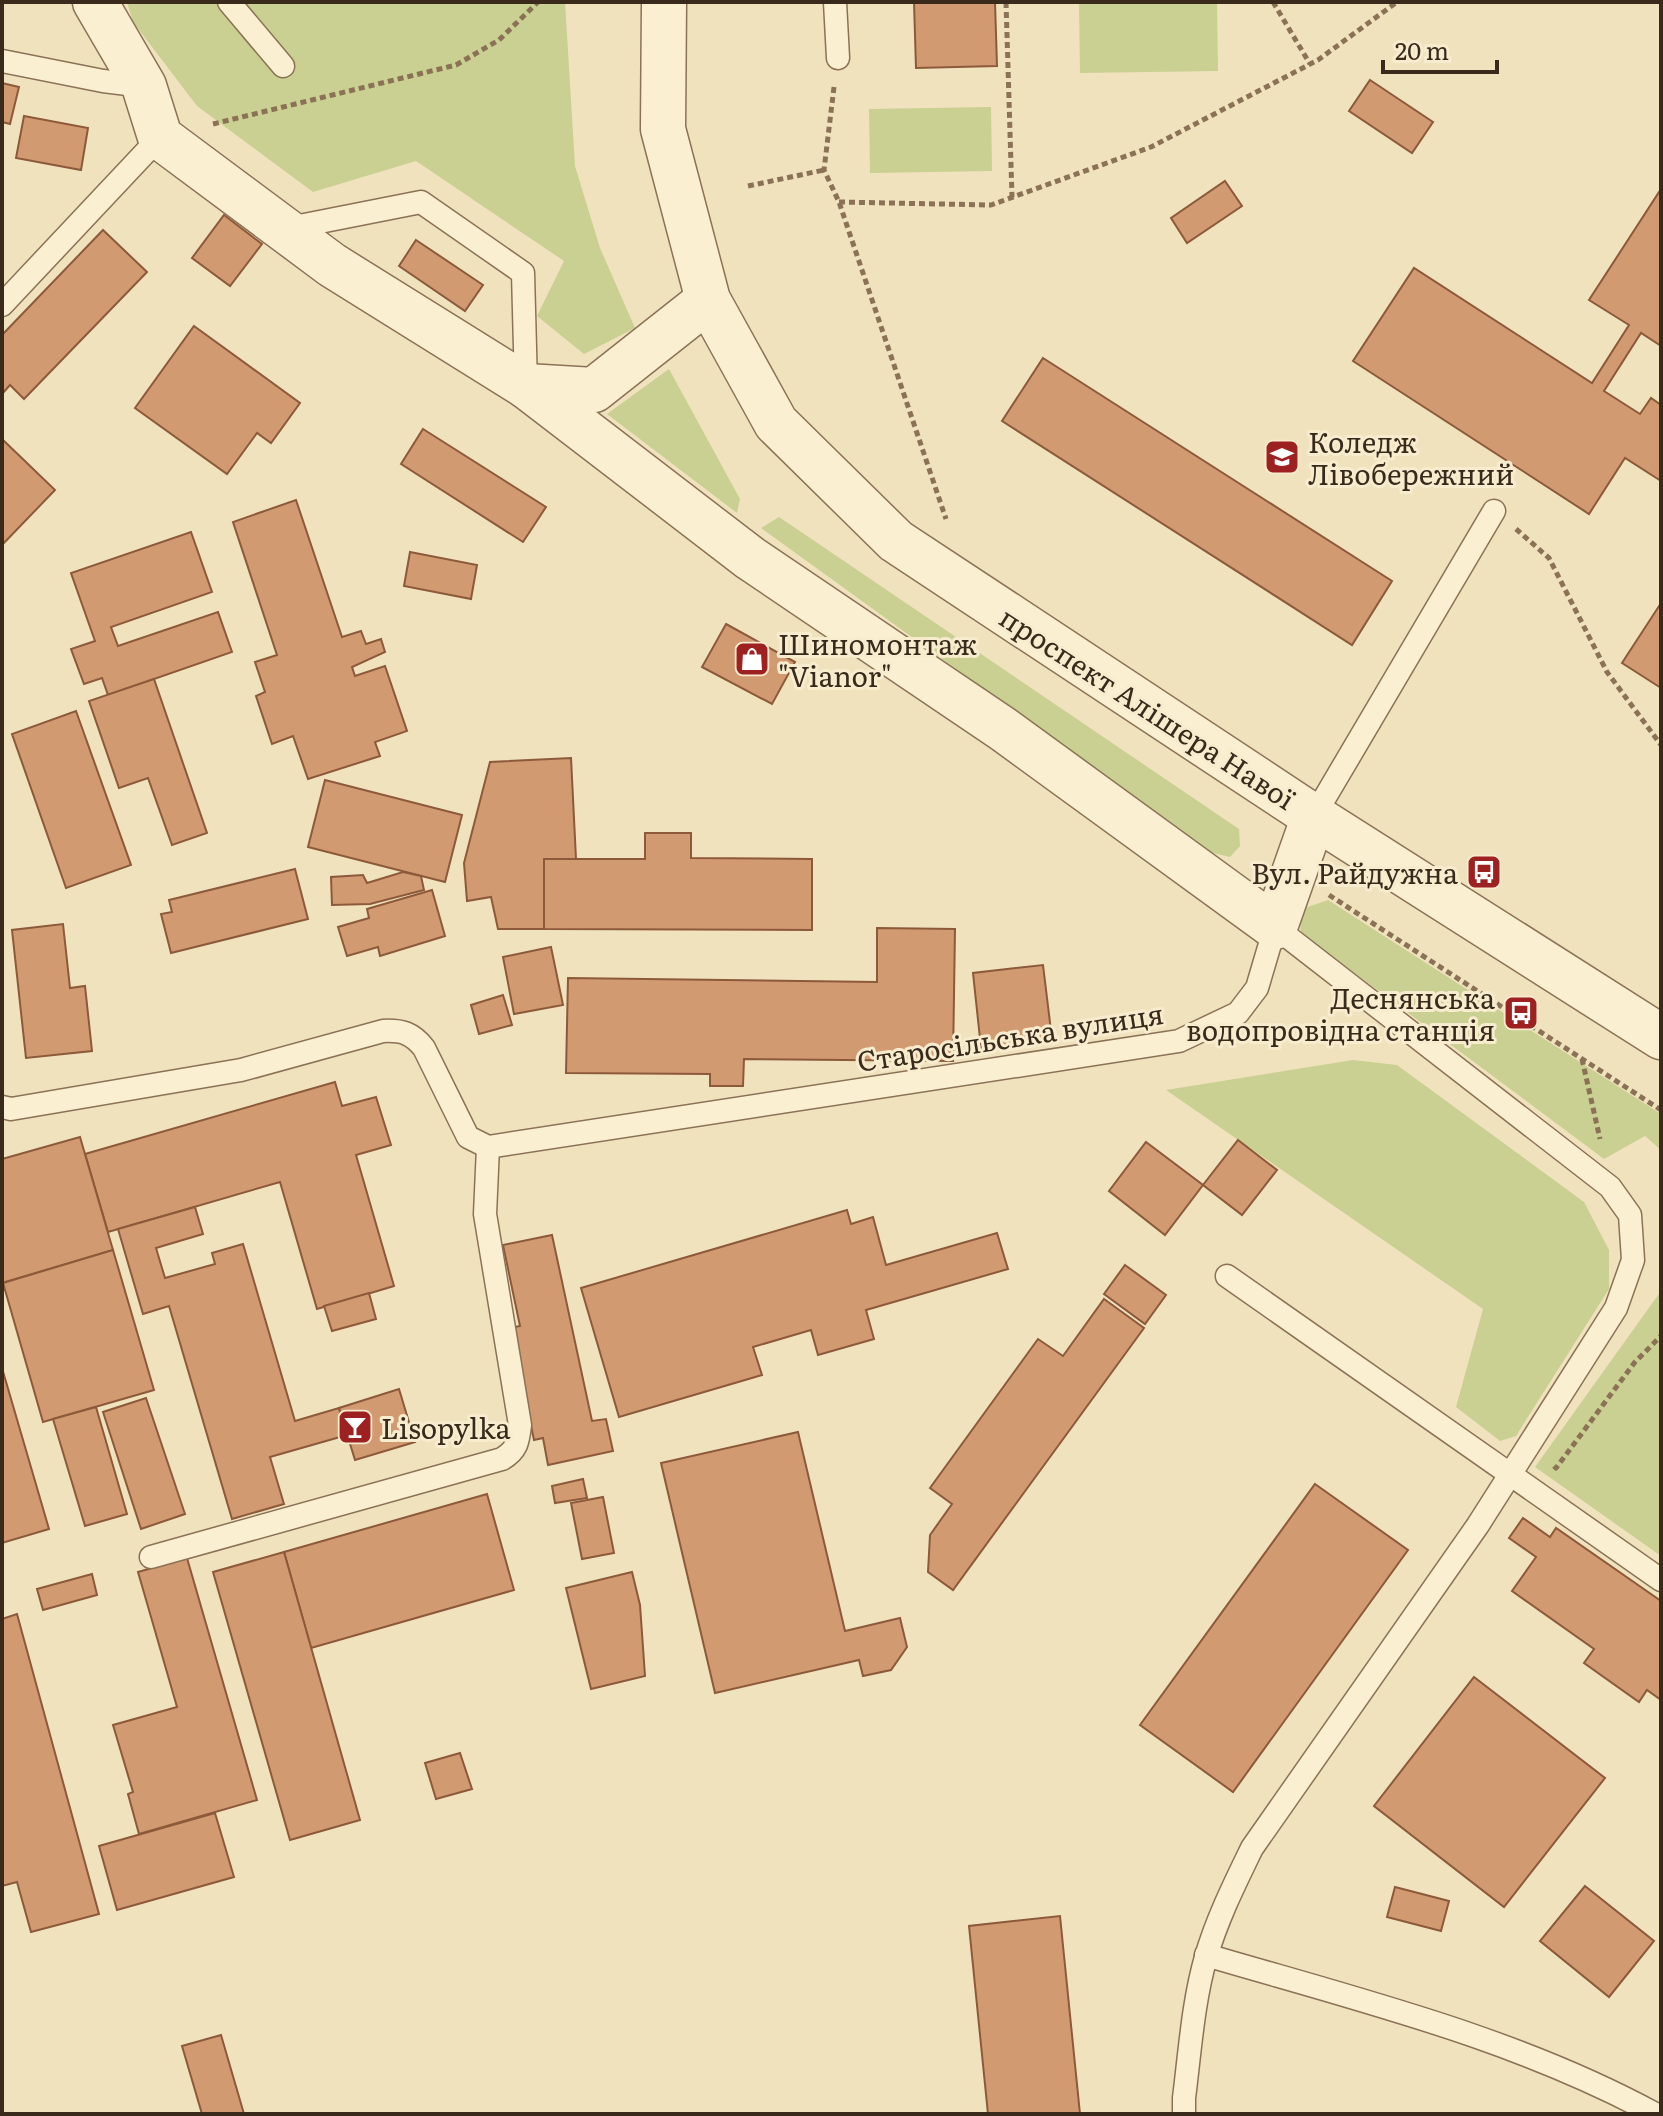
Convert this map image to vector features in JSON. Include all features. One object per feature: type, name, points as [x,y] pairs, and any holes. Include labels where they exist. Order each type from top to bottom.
[{"type":"street","points":[[95,2],[144,86],[160,137],[332,265],[526,386],[750,558],[1003,729],[1275,927],[1314,816]]},
{"type":"street","name":"проспект Алішера Навої","points":[[664,2],[663,129],[708,300],[776,423],[896,541],[1314,816],[1661,1037]]},
{"type":"street","points":[[526,386],[594,390],[708,300]]},
{"type":"lane","points":[[229,2],[283,66]]},
{"type":"lane","points":[[835,2],[838,58]]},
{"type":"lane","points":[[2,61],[144,86]]},
{"type":"lane","points":[[6,295],[160,137]]},
{"type":"lane","points":[[283,229],[421,202],[523,273],[526,386]]},
{"type":"lane","points":[[1314,816],[1494,511]]},
{"type":"lane","points":[[1184,2114],[1196,2000],[1206,1955],[1231,1889],[1252,1848],[1478,1525],[1616,1308],[1633,1260],[1630,1215],[1610,1187],[1275,927]]},
{"type":"lane","name":"Старосільська вулиця","points":[[488,1147],[1179,1041],[1238,1013],[1257,988],[1275,927]]},
{"type":"lane","points":[[2,1107],[11,1109],[241,1070],[383,1031],[399,1030],[414,1035],[424,1048],[468,1137],[488,1147],[485,1214],[520,1425],[513,1453],[502,1459],[151,1557]]},
{"type":"lane","points":[[1227,1276],[1661,1580]]},
{"type":"lane","points":[[1206,1955],[1467,2032],[1603,2086],[1655,2114]]},
{"type":"path","points":[[160,137],[456,65],[499,40],[538,2]]},
{"type":"path","points":[[1006,2],[1012,197]]},
{"type":"path","points":[[1273,2],[1310,64]]},
{"type":"path","points":[[839,202],[991,205],[1151,147],[1310,64],[1397,2]]},
{"type":"path","points":[[838,58],[824,170],[839,202],[946,519]]},
{"type":"path","points":[[748,186],[824,170]]},
{"type":"path","points":[[1494,511],[1549,558],[1607,672],[1661,745]]},
{"type":"path","points":[[1294,873],[1661,1110]]},
{"type":"path","points":[[1582,1059],[1610,1187]]},
{"type":"path","points":[[1526,1449],[1556,1468],[1635,1362],[1661,1336]]},
{"type":"green space","points":[[127,2],[565,2],[575,166],[600,248],[635,328],[584,354],[537,316],[564,261],[416,161],[313,192],[197,106],[133,22]]},
{"type":"green space","points":[[1079,2],[1217,2],[1218,71],[1080,73]]},
{"type":"green space","points":[[991,107],[992,171],[870,173],[869,109]]},
{"type":"green space","points":[[669,369],[740,499],[737,513],[607,414]]},
{"type":"green space","points":[[779,517],[1239,829],[1240,846],[1230,857],[1209,852],[761,528]]},
{"type":"green space","points":[[1328,900],[1661,1114],[1661,1150],[1645,1136],[1604,1159],[1301,933],[1299,910]]},
{"type":"green space","points":[[1353,1060],[1397,1065],[1584,1202],[1609,1250],[1609,1289],[1516,1436],[1500,1441],[1456,1407],[1483,1309],[1166,1090]]},
{"type":"green space","points":[[1661,1291],[1661,1556],[1535,1467]]},
{"type":"building","points":[[914,2],[995,2],[997,66],[916,68]]},
{"type":"building","points":[[1370,80],[1433,122],[1412,153],[1349,111]]},
{"type":"building","points":[[2,83],[19,87],[10,124],[2,122]]},
{"type":"building","points":[[24,116],[88,128],[81,170],[16,158]]},
{"type":"building","points":[[1225,181],[1242,206],[1187,243],[1171,218]]},
{"type":"building","points":[[1661,189],[1661,346],[1641,333],[1604,391],[1640,414],[1651,398],[1661,405],[1661,481],[1625,458],[1589,514],[1353,361],[1414,268],[1592,383],[1629,325],[1589,300]]},
{"type":"building","points":[[224,215],[262,244],[230,286],[192,258]]},
{"type":"building","points":[[103,230],[147,272],[24,399],[10,385],[2,394],[2,335]]},
{"type":"building","points":[[416,240],[483,285],[465,311],[399,266]]},
{"type":"building","points":[[194,326],[300,403],[271,443],[257,433],[227,474],[135,408]]},
{"type":"building","points":[[1043,358],[1392,581],[1352,645],[1002,421]]},
{"type":"building","points":[[423,429],[546,507],[523,542],[401,464]]},
{"type":"building","points":[[2,439],[55,490],[2,545]]},
{"type":"building","points":[[296,500],[342,637],[361,631],[366,644],[381,639],[385,652],[352,667],[355,676],[385,666],[407,731],[375,742],[380,756],[308,779],[293,736],[272,744],[256,696],[265,692],[255,662],[277,655],[233,522]]},
{"type":"building","points":[[191,532],[212,592],[111,627],[118,646],[218,612],[232,652],[108,695],[102,678],[84,684],[71,649],[95,641],[71,573]]},
{"type":"building","points":[[410,552],[477,565],[471,599],[404,586]]},
{"type":"building","points":[[1661,603],[1661,688],[1622,663]]},
{"type":"building","points":[[726,624],[795,662],[772,704],[702,667]]},
{"type":"building","points":[[154,679],[207,833],[172,845],[148,778],[119,788],[89,701]]},
{"type":"building","points":[[76,711],[131,865],[66,888],[12,734]]},
{"type":"building","points":[[571,758],[576,859],[544,859],[544,929],[498,929],[491,897],[467,901],[464,863],[490,762]]},
{"type":"building","points":[[325,780],[462,815],[445,882],[308,847]]},
{"type":"building","points":[[645,833],[691,833],[691,858],[812,859],[812,930],[544,929],[544,859],[645,859]]},
{"type":"building","points":[[295,869],[308,919],[171,953],[161,914],[172,912],[169,900]]},
{"type":"building","points":[[403,872],[421,876],[424,890],[370,904],[332,905],[331,877],[363,875],[367,883]]},
{"type":"building","points":[[432,890],[445,936],[380,956],[378,947],[347,956],[338,927],[369,918],[367,909]]},
{"type":"building","points":[[63,924],[70,988],[85,986],[92,1051],[26,1058],[12,930]]},
{"type":"building","points":[[877,928],[955,929],[953,1061],[744,1059],[743,1086],[710,1086],[710,1074],[566,1073],[568,978],[877,982]]},
{"type":"building","points":[[551,947],[563,1005],[514,1014],[503,957]]},
{"type":"building","points":[[1043,965],[1052,1039],[981,1048],[973,973]]},
{"type":"building","points":[[503,995],[512,1025],[479,1034],[471,1005]]},
{"type":"building","points":[[335,1082],[342,1106],[376,1097],[391,1145],[356,1155],[394,1286],[317,1309],[280,1182],[108,1232],[85,1154]]},
{"type":"building","points":[[80,1137],[113,1250],[2,1283],[2,1159]]},
{"type":"building","points":[[1238,1140],[1277,1170],[1242,1215],[1203,1185]]},
{"type":"building","points":[[1146,1142],[1203,1185],[1165,1235],[1109,1191]]},
{"type":"building","points":[[195,1207],[203,1234],[156,1248],[165,1278],[215,1264],[212,1253],[243,1244],[295,1421],[339,1408],[347,1435],[270,1457],[284,1504],[232,1519],[169,1306],[143,1314],[118,1229]]},
{"type":"building","points":[[847,1210],[851,1224],[873,1217],[886,1265],[997,1233],[1008,1269],[866,1310],[874,1339],[818,1355],[811,1330],[753,1347],[762,1375],[619,1417],[581,1288]]},
{"type":"building","points":[[552,1235],[592,1421],[606,1419],[613,1451],[548,1465],[543,1438],[534,1440],[510,1328],[520,1326],[503,1245]]},
{"type":"building","points":[[113,1250],[154,1390],[43,1422],[3,1283]]},
{"type":"building","points":[[1125,1265],[1166,1295],[1145,1324],[1104,1294]]},
{"type":"building","points":[[369,1293],[376,1319],[332,1331],[324,1306]]},
{"type":"building","points":[[1104,1299],[1144,1328],[953,1590],[928,1572],[930,1535],[952,1504],[930,1488],[1038,1339],[1063,1356]]},
{"type":"building","points":[[2,1368],[49,1529],[2,1543]]},
{"type":"building","points":[[399,1389],[415,1442],[355,1460],[339,1408]]},
{"type":"building","points":[[146,1398],[185,1514],[141,1529],[103,1412]]},
{"type":"building","points":[[96,1407],[127,1514],[85,1526],[53,1419]]},
{"type":"building","points":[[798,1432],[845,1631],[900,1618],[907,1647],[891,1670],[863,1676],[859,1660],[715,1693],[661,1463]]},
{"type":"building","points":[[583,1479],[587,1498],[555,1503],[552,1486]]},
{"type":"building","points":[[1315,1484],[1408,1550],[1233,1792],[1140,1725]]},
{"type":"building","points":[[487,1494],[514,1590],[311,1648],[284,1552]]},
{"type":"building","points":[[603,1497],[614,1553],[582,1559],[571,1503]]},
{"type":"building","points":[[1523,1518],[1550,1537],[1556,1528],[1661,1601],[1661,1700],[1647,1690],[1639,1702],[1584,1663],[1594,1649],[1512,1591],[1536,1557],[1509,1538]]},
{"type":"building","points":[[284,1552],[360,1820],[290,1840],[213,1572]]},
{"type":"building","points":[[187,1558],[257,1800],[139,1834],[128,1794],[133,1792],[113,1725],[177,1707],[138,1572]]},
{"type":"building","points":[[632,1572],[640,1605],[645,1676],[591,1689],[566,1588]]},
{"type":"building","points":[[92,1574],[97,1595],[43,1610],[37,1589]]},
{"type":"building","points":[[17,1614],[99,1914],[31,1932],[17,1882],[2,1886],[2,1619]]},
{"type":"building","points":[[1474,1677],[1605,1778],[1504,1907],[1374,1806]]},
{"type":"building","points":[[460,1753],[472,1789],[436,1799],[425,1763]]},
{"type":"building","points":[[215,1813],[234,1877],[117,1910],[99,1846]]},
{"type":"building","points":[[1585,1886],[1654,1941],[1609,1997],[1540,1941]]},
{"type":"building","points":[[1395,1887],[1449,1901],[1441,1931],[1387,1917]]},
{"type":"building","points":[[1060,1916],[1080,2114],[988,2114],[969,1926]]},
{"type":"building","points":[[221,2035],[244,2114],[202,2114],[182,2046]]},
{"type":"place","name":"Коледж Лівобережний","points":[[1282,457]]},
{"type":"place","name":"Шиномонтаж \"Vianor\"","points":[[752,659]]},
{"type":"place","name":"Вул. Райдужна","points":[[1484,872]]},
{"type":"place","name":"Деснянська водопровідна станція","points":[[1521,1013]]},
{"type":"place","name":"Lisopylka","points":[[355,1427]]}]
